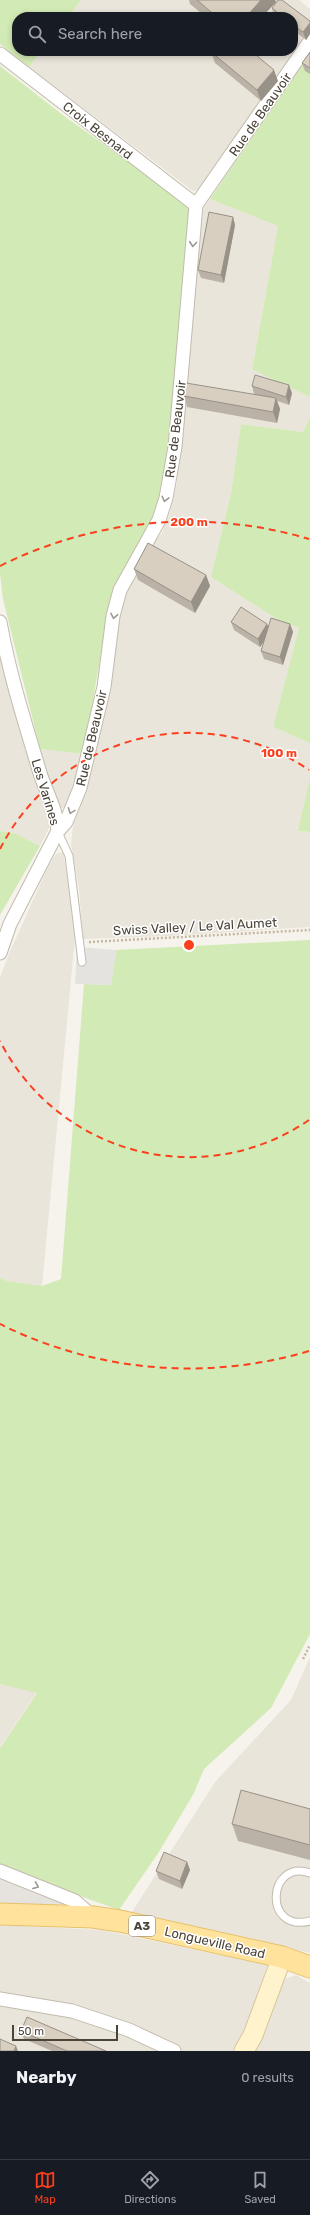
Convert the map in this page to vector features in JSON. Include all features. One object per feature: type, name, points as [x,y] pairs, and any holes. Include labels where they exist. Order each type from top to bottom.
[{"type":"main road","name":"Longueville Road","points":[[0,1914],[93,1917],[167,1931],[282,1957],[310,1967]]},
{"type":"main road","points":[[244,2051],[253,2035],[282,1957]]},
{"type":"street","name":"Rue de Beauvoir","points":[[58,831],[66,822],[80,788],[104,687],[113,616],[120,590],[159,520],[166,498],[176,447],[196,205],[310,41]]},
{"type":"street","name":"Croix Besnard","points":[[0,54],[196,205]]},
{"type":"street","name":"Les Varines","points":[[0,622],[15,689],[41,775],[57,818],[58,831],[10,924],[0,953]]},
{"type":"street","points":[[0,1871],[75,1901],[93,1917]]},
{"type":"street","points":[[0,1998],[72,2011],[129,2030],[174,2051]]},
{"type":"lane","points":[[58,831],[69,856],[82,962]]},
{"type":"lane","points":[[310,1873],[300,1871],[288,1874],[279,1883],[275,1898],[280,1913],[286,1918],[298,1922],[310,1921]]},
{"type":"path","name":"Swiss Valley / Le Val Aumet","points":[[80,942],[310,930]]},
{"type":"path","points":[[303,1659],[310,1645]]},
{"type":"shaded area","points":[[81,0],[299,0],[310,9],[310,37],[298,54],[298,12],[72,12]]},
{"type":"shaded area","points":[[37,56],[296,56],[201,189],[193,191],[29,67]]},
{"type":"shaded area","points":[[210,199],[278,226],[252,368],[310,397],[310,417],[303,432],[241,424],[231,493],[211,577],[277,619],[299,628],[273,727],[310,743],[310,777],[298,831],[310,832],[310,927],[166,936],[83,939],[79,889],[71,844],[73,827],[126,588],[147,550],[162,533],[170,513],[177,482],[194,282],[204,207]]},
{"type":"shaded area","points":[[0,657],[51,824],[40,846],[14,833],[0,831]]},
{"type":"shaded area","points":[[40,749],[84,754],[68,809],[58,807]]},
{"type":"shaded area","points":[[63,852],[76,927],[42,1286],[7,1281],[0,1278],[0,978],[9,954],[47,869],[56,854]]},
{"type":"shaded area","points":[[77,947],[116,950],[111,985],[75,984]]},
{"type":"shaded area","points":[[310,1657],[310,1953],[132,1912],[215,1782],[291,1700]]},
{"type":"shaded area","points":[[0,1684],[37,1692],[0,1747]]},
{"type":"shaded area","points":[[0,1876],[60,1898],[62,1904],[54,1906],[0,1905]]},
{"type":"shaded area","points":[[0,1925],[102,1930],[267,1965],[254,2009],[234,2051],[0,2051]]},
{"type":"shaded area","points":[[296,1975],[310,1983],[310,2051],[254,2051],[280,1981]]},
{"type":"green space","points":[[0,0],[81,0],[72,12],[12,12],[12,54],[0,44]]},
{"type":"green space","points":[[310,53],[310,397],[252,369],[278,226],[210,199]]},
{"type":"green space","points":[[15,56],[37,56],[29,67]]},
{"type":"green space","points":[[0,66],[64,116],[191,206],[170,433],[160,497],[148,532],[120,577],[108,611],[84,754],[40,749],[3,599],[0,574]]},
{"type":"green space","points":[[310,417],[310,743],[273,727],[299,628],[277,619],[211,577],[231,493],[241,424],[303,432]]},
{"type":"green space","points":[[310,777],[310,832],[298,831]]},
{"type":"green space","points":[[0,831],[14,833],[40,846],[0,915]]},
{"type":"green space","points":[[310,940],[310,1634],[271,1708],[204,1769],[194,1793],[159,1852],[119,1910],[0,1867],[0,1748],[37,1693],[0,1684],[0,1278],[7,1281],[42,1286],[61,1279],[84,984],[111,985],[116,950]]},
{"type":"building","points":[[197,0],[261,0],[250,12],[211,12]]},
{"type":"building","points":[[278,0],[282,0],[298,12],[277,12],[272,8]]},
{"type":"building","points":[[298,12],[310,21],[303,32],[298,28]]},
{"type":"building","points":[[310,52],[310,68],[302,63]]},
{"type":"building","points":[[216,56],[257,56],[274,70],[257,90]]},
{"type":"building","points":[[209,212],[233,217],[221,275],[198,270]]},
{"type":"building","points":[[255,375],[289,385],[286,397],[252,386]]},
{"type":"building","points":[[186,383],[276,398],[273,412],[184,396]]},
{"type":"building","points":[[148,543],[206,575],[191,602],[134,569]]},
{"type":"building","points":[[241,607],[267,624],[258,639],[231,622]]},
{"type":"building","points":[[271,618],[290,624],[280,657],[261,651]]},
{"type":"building","points":[[241,1790],[310,1809],[310,1845],[232,1824]]},
{"type":"building","points":[[164,1852],[187,1862],[180,1881],[156,1871]]},
{"type":"building","points":[[27,2017],[106,2051],[67,2051],[21,2031]]},
{"type":"building","points":[[0,2039],[16,2046],[14,2051],[0,2051]]}]
